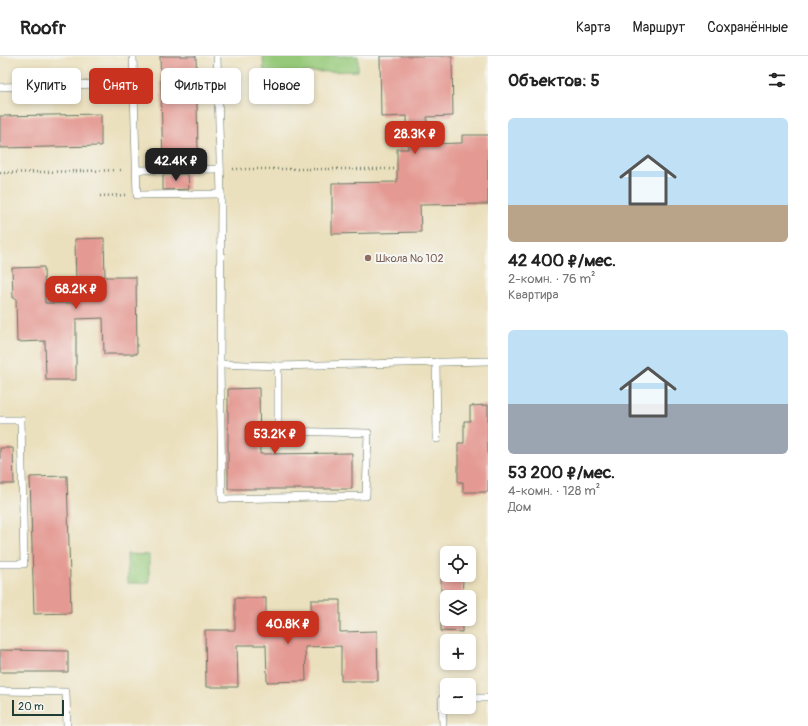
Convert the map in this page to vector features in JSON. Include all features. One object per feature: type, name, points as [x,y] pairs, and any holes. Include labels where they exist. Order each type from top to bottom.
[{"type":"lane","points":[[133,56],[133,68]]},
{"type":"lane","points":[[217,56],[221,194],[220,364],[222,499],[366,496],[368,433],[278,431],[278,366]]},
{"type":"lane","points":[[0,87],[89,84]]},
{"type":"lane","points":[[134,104],[137,194],[221,194]]},
{"type":"lane","points":[[136,170],[220,169]]},
{"type":"lane","points":[[220,364],[278,366],[488,361]]},
{"type":"lane","points":[[436,362],[437,439]]},
{"type":"lane","points":[[0,420],[21,420],[24,564],[0,564]]},
{"type":"lane","points":[[0,691],[66,692],[67,726]]},
{"type":"lane","points":[[476,698],[488,698]]},
{"type":"lane","points":[[443,714],[443,726]]},
{"type":"path","points":[[220,169],[397,169]]},
{"type":"path","points":[[0,172],[136,170]]},
{"type":"path","points":[[100,196],[137,194]]},
{"type":"green space","points":[[263,56],[358,56],[358,71],[314,72],[314,68],[264,68]]},
{"type":"green space","points":[[127,554],[149,555],[149,583],[128,583]]},
{"type":"building","points":[[160,56],[196,56],[196,68],[161,68],[161,92]]},
{"type":"building","points":[[380,56],[452,56],[453,116],[427,117],[428,144],[462,143],[462,135],[488,135],[488,204],[420,205],[421,232],[332,234],[332,183],[397,182],[397,149],[408,149],[407,116],[381,117]]},
{"type":"building","points":[[161,104],[197,104],[198,153],[188,154],[188,164],[163,165]]},
{"type":"building","points":[[101,114],[101,146],[0,148],[0,116]]},
{"type":"building","points":[[188,174],[189,189],[163,190],[163,175]]},
{"type":"building","points":[[104,238],[105,277],[136,277],[137,354],[104,354],[103,318],[76,319],[76,380],[46,380],[45,341],[17,342],[16,298],[13,298],[12,268],[44,267],[45,303],[74,303],[74,284],[76,284],[75,239]]},
{"type":"building","points":[[259,388],[260,454],[352,453],[352,489],[228,489],[228,389]]},
{"type":"building","points":[[488,405],[488,492],[463,492],[463,482],[458,482],[458,443],[464,443],[464,421],[470,421],[470,406]]},
{"type":"building","points":[[0,448],[13,448],[14,484],[0,484]]},
{"type":"building","points":[[67,476],[71,613],[34,614],[30,477]]},
{"type":"building","points":[[441,582],[463,582],[462,590],[441,590]]},
{"type":"building","points":[[235,598],[266,598],[266,631],[312,631],[311,600],[340,600],[340,632],[377,631],[378,681],[341,681],[341,646],[305,647],[306,681],[267,682],[266,645],[237,645],[238,687],[206,687],[205,630],[235,630]]},
{"type":"building","points":[[441,626],[462,626],[462,632],[441,631]]},
{"type":"building","points":[[0,650],[68,651],[68,672],[0,672]]},
{"type":"place","name":"Школа № 102","points":[[368,258]]}]
